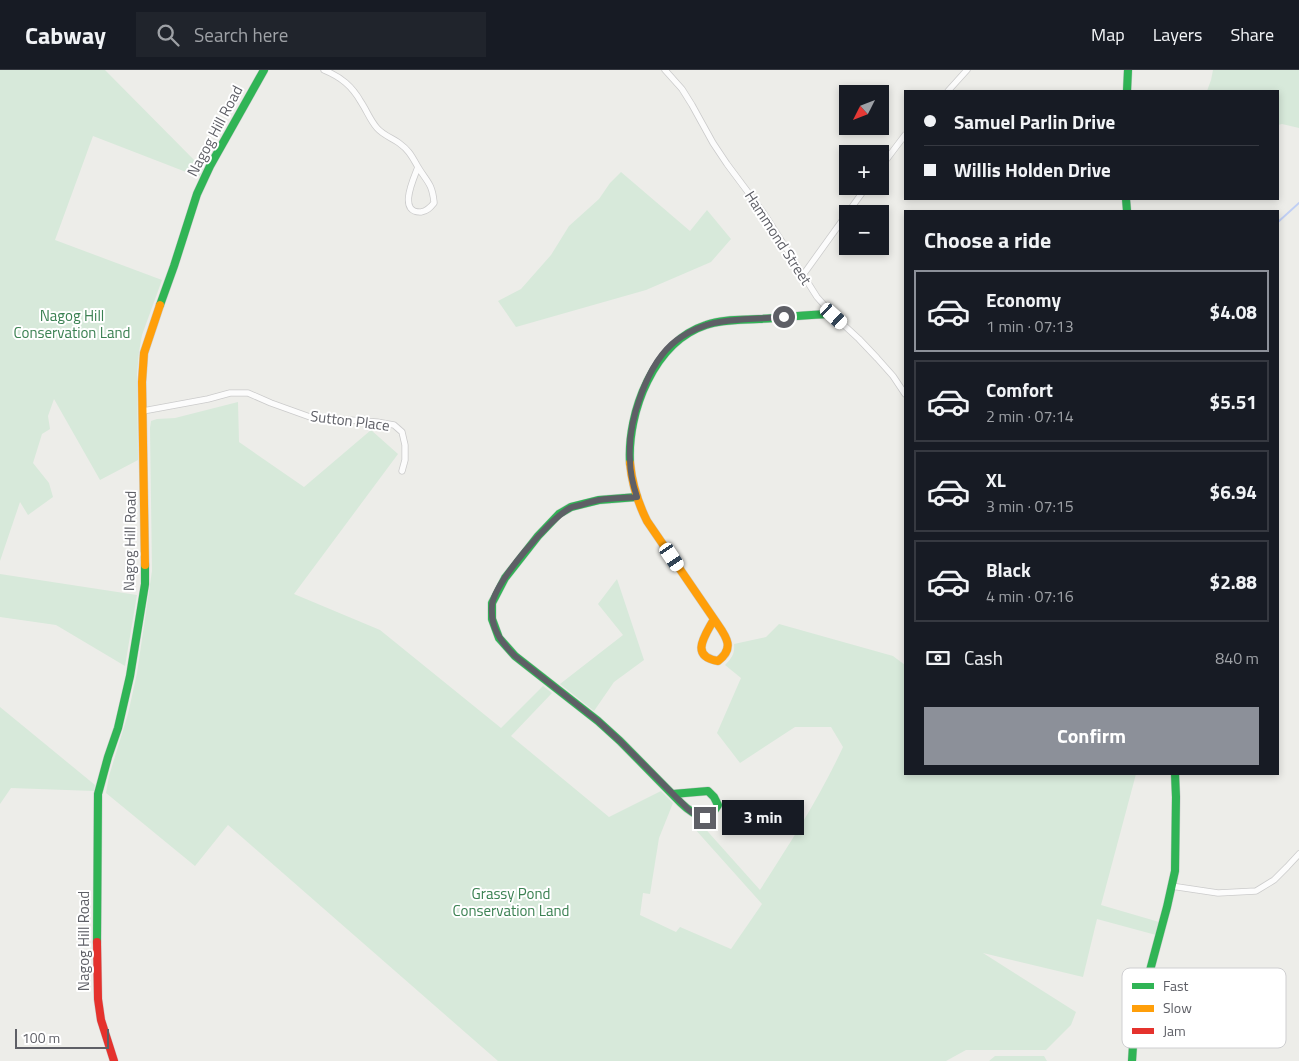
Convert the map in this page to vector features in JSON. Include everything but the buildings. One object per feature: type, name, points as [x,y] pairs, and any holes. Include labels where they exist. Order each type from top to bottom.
[{"type":"street","name":"Nagog Hill Road","points":[[114,1061],[101,1020],[98,999],[96,923],[98,794],[118,728],[130,676],[145,584],[142,382],[144,353],[198,194],[210,166],[264,70]]},
{"type":"street","points":[[324,70],[350,85],[380,132],[400,144],[412,155],[430,184],[433,193],[434,204],[426,211],[419,212],[410,207],[408,202],[410,188],[418,167]]},
{"type":"street","name":"Hammond Street","points":[[665,70],[682,89],[712,144],[766,215],[818,297],[832,314],[859,339],[893,376],[904,392]]},
{"type":"street","points":[[949,90],[967,70]]},
{"type":"street","points":[[1127,90],[1128,70]]},
{"type":"street","points":[[889,156],[904,136]]},
{"type":"street","points":[[803,275],[861,195]]},
{"type":"street","points":[[714,619],[702,640],[701,648],[705,657],[718,661],[728,651],[728,641],[714,619],[653,530],[637,497],[630,459],[632,424],[640,400],[651,372],[668,349],[678,340],[700,327],[718,322],[832,314]]},
{"type":"street","name":"Sutton Place","points":[[143,411],[230,393],[248,393],[310,417],[394,425],[402,432],[405,445],[405,460],[402,471]]},
{"type":"street","points":[[637,497],[599,500],[572,507],[559,514],[548,524],[505,578],[492,603],[492,618],[499,638],[515,656],[598,721],[689,810],[698,817],[705,818],[712,814],[718,805],[712,794],[708,791],[673,794]]},
{"type":"street","points":[[1151,968],[1167,907],[1174,871],[1175,775]]},
{"type":"street","points":[[1171,886],[1218,893],[1256,891],[1274,880],[1299,854]]},
{"type":"street","points":[[1132,1061],[1133,1048]]},
{"type":"green space","name":"Nagog Hill Conservation Land","points":[[0,70],[105,70],[203,169],[199,177],[93,136],[55,240],[162,280],[142,335],[139,352],[137,374],[138,460],[100,480],[54,399],[48,416],[50,429],[42,434],[33,463],[49,483],[53,497],[28,515],[20,502],[0,561]]},
{"type":"green space","points":[[1213,70],[1299,70],[1299,128],[1279,125],[1279,90],[1207,90]]},
{"type":"green space","points":[[621,172],[690,231],[707,210],[731,239],[711,262],[646,290],[516,327],[498,301],[521,289],[551,255],[569,226],[599,199],[610,183]]},
{"type":"green space","name":"Grassy Pond Conservation Land","points":[[238,402],[239,442],[304,487],[371,430],[398,454],[294,594],[380,630],[501,728],[543,686],[552,693],[511,736],[609,817],[661,791],[673,803],[659,838],[650,894],[643,893],[640,915],[676,932],[680,927],[731,949],[762,904],[694,828],[697,823],[701,824],[760,890],[815,802],[834,766],[843,747],[831,727],[795,727],[740,763],[717,733],[741,678],[725,665],[732,655],[734,644],[766,637],[779,624],[893,656],[904,664],[904,775],[1136,775],[1101,905],[1159,922],[1156,935],[1097,919],[1083,977],[983,953],[1076,1012],[1071,1025],[1046,1050],[966,1050],[946,1061],[498,1061],[228,825],[195,866],[106,793],[109,776],[128,714],[137,673],[152,571],[151,421],[175,418]]},
{"type":"green space","points":[[0,574],[137,595],[125,666],[56,625],[0,617]]},
{"type":"green space","points":[[617,579],[644,660],[614,682],[594,711],[560,684],[623,635],[598,604]]},
{"type":"green space","points":[[0,707],[95,785],[94,791],[11,788],[0,804]]},
{"type":"green space","points":[[995,1056],[1044,1056],[1047,1061],[989,1061]]},
{"type":"waterway","points":[[1279,221],[1299,203]]},
{"type":"traffic: fast","points":[[160,305],[197,194],[210,166],[264,70]]},
{"type":"traffic: fast","points":[[1127,90],[1128,70]]},
{"type":"traffic: fast","points":[[1126,200],[1127,210]]},
{"type":"traffic: fast","points":[[630,463],[633,422],[647,381],[658,363],[672,347],[688,334],[706,325],[726,321],[832,314]]},
{"type":"traffic: fast","points":[[637,497],[599,500],[571,507],[559,514],[538,536],[505,578],[492,603],[492,619],[499,638],[515,656],[598,721],[686,808],[705,818],[712,814],[718,805],[708,791],[673,794]]},
{"type":"traffic: fast","points":[[97,942],[98,794],[118,728],[130,676],[145,584],[145,565]]},
{"type":"traffic: fast","points":[[1151,968],[1175,871],[1175,775]]},
{"type":"traffic: fast","points":[[1132,1061],[1133,1048]]},
{"type":"traffic: slow","points":[[145,565],[142,382],[144,353],[160,305]]},
{"type":"traffic: slow","points":[[630,463],[636,493],[647,521],[714,619],[704,638],[702,650],[704,655],[718,661],[724,656],[728,646],[725,635],[714,619]]},
{"type":"traffic: jam","points":[[97,942],[98,999],[101,1020],[114,1061]]},
{"type":"route","points":[[705,818],[698,817],[689,810],[598,721],[515,656],[503,644],[495,629],[492,618],[492,603],[505,578],[548,524],[559,514],[572,507],[599,500],[637,497],[630,459],[632,424],[651,372],[668,349],[678,340],[700,327],[724,321],[784,317]]}]
